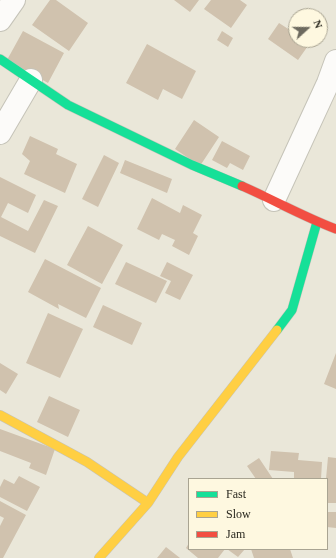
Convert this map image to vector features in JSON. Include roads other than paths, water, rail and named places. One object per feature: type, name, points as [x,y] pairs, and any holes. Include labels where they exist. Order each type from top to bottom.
[{"type":"street","points":[[0,20],[14,0]]},
{"type":"street","points":[[0,59],[68,105],[192,165],[274,200],[317,222],[336,229]]},
{"type":"street","points":[[274,200],[328,83],[336,61]]},
{"type":"street","points":[[0,133],[31,80]]},
{"type":"street","points":[[98,558],[148,502],[178,457],[292,310],[317,222]]},
{"type":"street","points":[[0,415],[87,462],[148,502]]}]
